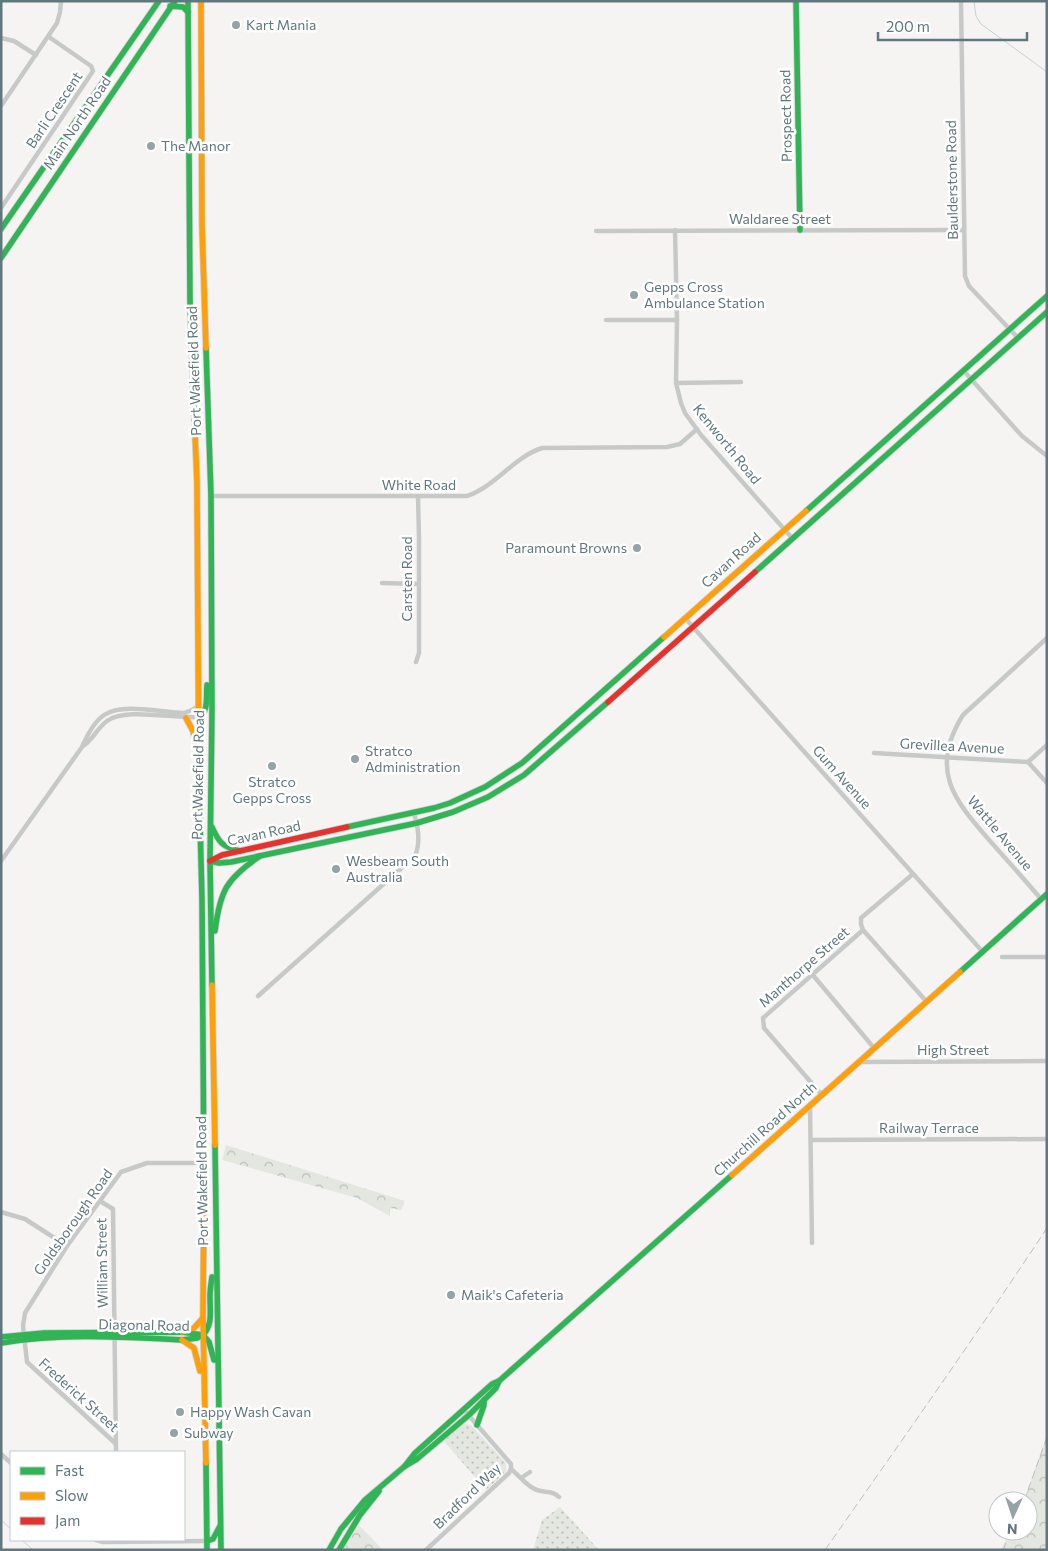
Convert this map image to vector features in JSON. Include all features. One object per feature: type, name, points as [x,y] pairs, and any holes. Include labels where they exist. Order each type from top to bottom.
[{"type":"main road","name":"Main North Road","points":[[1,229],[159,1]]},
{"type":"main road","name":"Port Wakefield Road","points":[[188,1],[190,301],[198,518],[198,808],[202,899],[203,1335],[207,1550]]},
{"type":"main road","name":"Port Wakefield Road","points":[[201,1],[202,226],[211,496],[211,974],[221,1550]]},
{"type":"main road","name":"Prospect Road","points":[[796,1],[800,230]]},
{"type":"main road","name":"Main North Road","points":[[1,258],[173,4]]},
{"type":"main road","points":[[173,4],[182,7],[188,12]]},
{"type":"main road","points":[[103,84],[113,91]]},
{"type":"main road","points":[[188,113],[201,113]]},
{"type":"main road","name":"Cavan Road","points":[[210,861],[240,851],[414,813],[450,803],[496,781],[522,763],[1047,296]]},
{"type":"main road","points":[[190,301],[204,301]]},
{"type":"main road","name":"Cavan Road","points":[[210,861],[222,863],[417,823],[453,812],[488,797],[524,775],[1047,312]]},
{"type":"main road","points":[[197,482],[211,496],[202,503],[198,518]]},
{"type":"main road","points":[[623,688],[626,671]]},
{"type":"main road","points":[[199,717],[205,712],[207,682],[212,674]]},
{"type":"main road","points":[[186,718],[193,730],[198,755]]},
{"type":"main road","points":[[561,728],[569,737]]},
{"type":"main road","points":[[198,808],[210,861],[206,872],[202,899]]},
{"type":"main road","points":[[211,825],[220,845],[240,851]]},
{"type":"main road","points":[[211,974],[216,912],[221,894],[237,872],[260,856]]},
{"type":"main road","name":"Churchill Road North","points":[[329,1550],[341,1529],[365,1500],[405,1466],[418,1459],[467,1412],[492,1384],[499,1381],[1047,894]]},
{"type":"main road","points":[[203,1080],[206,1079],[213,1055]]},
{"type":"main road","points":[[216,1250],[210,1296],[210,1324],[208,1330],[203,1335],[209,1342],[218,1377]]},
{"type":"main road","points":[[182,1332],[194,1329],[200,1323],[203,1316]]},
{"type":"main road","name":"Diagonal Road","points":[[1,1338],[182,1332],[203,1335]]},
{"type":"main road","name":"Diagonal Road","points":[[115,1335],[182,1340],[197,1338],[203,1335]]},
{"type":"main road","name":"Diagonal Road","points":[[1,1343],[25,1336]]},
{"type":"main road","points":[[182,1340],[192,1346],[196,1354],[205,1400]]},
{"type":"main road","name":"Churchill Road North","points":[[467,1412],[484,1400],[496,1388],[499,1381]]},
{"type":"main road","points":[[477,1425],[484,1400]]},
{"type":"main road","points":[[207,1480],[211,1464],[220,1464]]},
{"type":"main road","name":"Churchill Road North","points":[[339,1550],[360,1515],[383,1485]]},
{"type":"main road","points":[[207,1541],[213,1539],[221,1524]]},
{"type":"street","points":[[1,106],[57,23],[61,1]]},
{"type":"street","name":"Baulderstone Road","points":[[961,1],[964,270],[966,280],[1018,338]]},
{"type":"street","name":"Barli Crescent","points":[[1,208],[93,71],[91,66],[49,37]]},
{"type":"street","points":[[1,38],[14,41],[36,55]]},
{"type":"street","name":"Kenworth Road","points":[[675,230],[676,383],[681,403],[685,413],[697,429],[792,538]]},
{"type":"street","name":"Waldaree Street","points":[[596,231],[964,230]]},
{"type":"street","points":[[606,320],[677,320]]},
{"type":"street","points":[[963,370],[1022,436],[1047,456]]},
{"type":"street","points":[[676,383],[741,382]]},
{"type":"street","name":"White Road","points":[[211,496],[467,496],[483,489],[528,454],[542,448],[667,447],[680,444],[697,429]]},
{"type":"street","name":"Carsten Road","points":[[416,662],[418,653],[418,496]]},
{"type":"street","points":[[382,583],[418,584]]},
{"type":"street","name":"Gum Avenue","points":[[685,618],[982,951]]},
{"type":"street","name":"Wattle Avenue","points":[[1041,899],[963,810],[951,787],[946,757],[953,732],[963,715],[1047,638]]},
{"type":"street","points":[[1,862],[82,747],[91,728],[104,715],[124,709],[184,713],[199,705]]},
{"type":"street","points":[[82,747],[89,742],[108,720],[118,716],[135,714],[186,718],[199,717]]},
{"type":"street","points":[[1047,745],[1028,762],[1047,783]]},
{"type":"street","name":"Grevillea Avenue","points":[[874,753],[1028,762]]},
{"type":"street","points":[[258,996],[412,858],[418,844],[417,823],[414,813]]},
{"type":"street","points":[[913,874],[861,918],[861,924],[863,930],[926,1001]]},
{"type":"street","name":"Manthorpe Street","points":[[822,1095],[764,1028],[763,1018],[863,930]]},
{"type":"street","points":[[1002,957],[1047,957]]},
{"type":"street","points":[[812,974],[874,1048]]},
{"type":"street","name":"High Street","points":[[859,1062],[1047,1061]]},
{"type":"street","points":[[810,1105],[812,1243]]},
{"type":"street","name":"Railway Terrace","points":[[811,1140],[1047,1139]]},
{"type":"street","name":"Goldsborough Road","points":[[25,1336],[25,1312],[68,1246],[121,1172],[147,1163],[204,1163]]},
{"type":"street","name":"William Street","points":[[100,1201],[113,1209],[116,1451]]},
{"type":"street","points":[[1,1212],[25,1219],[68,1246]]},
{"type":"street","name":"Frederick Street","points":[[25,1336],[27,1362],[116,1443]]},
{"type":"street","name":"Bradford Way","points":[[426,1550],[509,1473],[511,1468],[510,1464],[467,1412]]},
{"type":"street","points":[[511,1468],[536,1490],[550,1491],[559,1497]]},
{"type":"street","points":[[521,1478],[530,1472]]},
{"type":"street","points":[[100,1541],[207,1541]]},
{"type":"green space","points":[[226,1145],[405,1201],[401,1210],[390,1208],[390,1216],[357,1198],[222,1160]]},
{"type":"green space","points":[[464,1424],[471,1425],[506,1463],[504,1474],[486,1490],[443,1440]]},
{"type":"green space","points":[[1047,1435],[1047,1550],[1001,1550],[1005,1541],[1038,1541],[1038,1491],[1027,1491]]},
{"type":"green space","points":[[560,1507],[599,1550],[533,1550],[542,1520]]},
{"type":"green space","points":[[356,1522],[383,1550],[339,1550]]},
{"type":"waterway","points":[[974,1],[976,16],[981,24],[1047,72]]},
{"type":"waterway","points":[[1,1520],[10,1528]]},
{"type":"waterway","points":[[23,1541],[33,1550]]},
{"type":"railway","points":[[825,1550],[965,1350],[1047,1228]]},
{"type":"railway","points":[[1028,1491],[1047,1437]]},
{"type":"railway","points":[[1003,1550],[1007,1541]]},
{"type":"traffic: fast","points":[[1,229],[159,1]]},
{"type":"traffic: fast","points":[[1,258],[175,1]]},
{"type":"traffic: fast","points":[[188,1],[190,301],[195,434]]},
{"type":"traffic: fast","points":[[796,1],[800,230]]},
{"type":"traffic: fast","points":[[170,6],[183,7],[188,12]]},
{"type":"traffic: fast","points":[[806,511],[1047,296]]},
{"type":"traffic: fast","points":[[755,572],[1047,312]]},
{"type":"traffic: fast","points":[[206,348],[211,496],[212,712],[210,861],[212,985]]},
{"type":"traffic: fast","points":[[347,827],[434,808],[485,787],[522,763],[664,637]]},
{"type":"traffic: fast","points":[[199,717],[206,707],[207,685]]},
{"type":"traffic: fast","points":[[210,861],[219,863],[231,862],[417,823],[453,812],[488,797],[524,775],[608,702]]},
{"type":"traffic: fast","points":[[199,784],[202,899],[204,1184]]},
{"type":"traffic: fast","points":[[212,827],[222,844],[240,851]]},
{"type":"traffic: fast","points":[[215,931],[219,906],[227,887],[239,872],[260,856]]},
{"type":"traffic: fast","points":[[960,972],[1047,894]]},
{"type":"traffic: fast","points":[[215,1145],[221,1550]]},
{"type":"traffic: fast","points":[[405,1466],[415,1453],[492,1384],[499,1381],[732,1175]]},
{"type":"traffic: fast","points":[[203,1335],[210,1322],[212,1277]]},
{"type":"traffic: fast","points":[[1,1337],[44,1333],[182,1332],[203,1335]]},
{"type":"traffic: fast","points":[[1,1343],[69,1337],[182,1340],[197,1338],[203,1335]]},
{"type":"traffic: fast","points":[[203,1335],[209,1342],[214,1360]]},
{"type":"traffic: fast","points":[[329,1550],[341,1529],[365,1500],[469,1415],[496,1388],[499,1381]]},
{"type":"traffic: fast","points":[[477,1425],[484,1400]]},
{"type":"traffic: fast","points":[[206,1463],[207,1550]]},
{"type":"traffic: fast","points":[[339,1550],[360,1515],[379,1491]]},
{"type":"traffic: fast","points":[[207,1541],[213,1539],[220,1526]]},
{"type":"traffic: slow","points":[[201,1],[202,226],[206,348]]},
{"type":"traffic: slow","points":[[195,434],[199,784]]},
{"type":"traffic: slow","points":[[664,637],[806,511]]},
{"type":"traffic: slow","points":[[186,718],[193,731],[195,741]]},
{"type":"traffic: slow","points":[[732,1175],[960,972]]},
{"type":"traffic: slow","points":[[212,985],[215,1145]]},
{"type":"traffic: slow","points":[[204,1184],[203,1316],[206,1463]]},
{"type":"traffic: slow","points":[[182,1332],[194,1328],[202,1319]]},
{"type":"traffic: slow","points":[[182,1340],[194,1348],[200,1371]]},
{"type":"traffic: jam","points":[[608,702],[755,572]]},
{"type":"traffic: jam","points":[[210,861],[222,855],[347,827]]},
{"type":"place","name":"Kart Mania","points":[[236,25]]},
{"type":"place","name":"The Manor","points":[[151,146]]},
{"type":"place","name":"Gepps Cross Ambulance Station","points":[[634,295]]},
{"type":"place","name":"Paramount Browns","points":[[637,548]]},
{"type":"place","name":"Stratco Administration","points":[[355,759]]},
{"type":"place","name":"Stratco Gepps Cross","points":[[272,766]]},
{"type":"place","name":"Wesbeam South Australia","points":[[336,869]]},
{"type":"place","name":"Maik's Cafeteria","points":[[451,1295]]},
{"type":"place","name":"Happy Wash Cavan","points":[[180,1412]]},
{"type":"place","name":"Subway","points":[[174,1433]]}]
